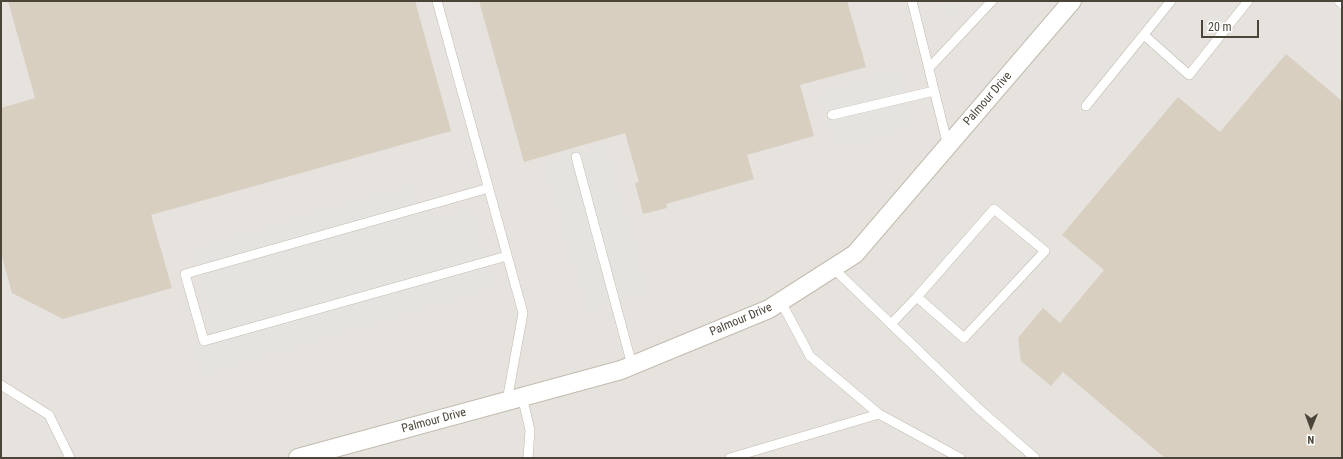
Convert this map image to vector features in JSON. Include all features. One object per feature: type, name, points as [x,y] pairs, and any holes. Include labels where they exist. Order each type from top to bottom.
[{"type":"street","name":"Palmour Drive","points":[[298,458],[621,370],[769,309],[855,254],[1072,1]]},
{"type":"lane","points":[[437,1],[523,314],[515,398],[530,430],[528,458]]},
{"type":"lane","points":[[912,1],[948,146]]},
{"type":"lane","points":[[929,68],[992,1]]},
{"type":"lane","points":[[1086,106],[1171,1]]},
{"type":"lane","points":[[1144,35],[1189,75],[1248,1]]},
{"type":"lane","points":[[1339,1],[1342,4]]},
{"type":"lane","points":[[832,116],[934,91]]},
{"type":"lane","points":[[576,157],[632,365]]},
{"type":"lane","points":[[488,188],[185,274],[204,341],[507,256]]},
{"type":"lane","points":[[891,324],[918,297],[994,209],[1045,251],[964,338],[918,297]]},
{"type":"lane","points":[[833,268],[979,409],[1035,458]]},
{"type":"lane","points":[[780,302],[810,356],[879,414],[960,458]]},
{"type":"lane","points":[[1,386],[49,416],[70,458]]},
{"type":"lane","points":[[730,458],[879,414]]},
{"type":"shaded area","points":[[1,1],[1342,1],[1342,458],[1,458]]},
{"type":"shaded area","points":[[939,1],[970,1],[961,8],[943,13]]},
{"type":"shaded area","points":[[898,72],[914,125],[837,147],[821,95]]},
{"type":"shaded area","points":[[605,147],[648,291],[588,309],[545,164]]},
{"type":"shaded area","points":[[413,186],[424,224],[471,210],[493,286],[202,372],[195,350],[219,342],[192,251]]},
{"type":"shaded area","points":[[1,263],[8,289],[1,291]]},
{"type":"building","points":[[8,1],[415,1],[451,131],[151,215],[172,288],[63,319],[12,293],[1,253],[1,108],[35,98]]},
{"type":"building","points":[[479,1],[847,1],[866,67],[800,85],[814,136],[747,155],[754,179],[666,204],[667,208],[643,214],[635,183],[639,182],[625,133],[524,162]]},
{"type":"building","points":[[1286,54],[1342,101],[1342,458],[1165,458],[1063,372],[1051,386],[1021,361],[1018,338],[1043,308],[1060,323],[1104,270],[1062,235],[1178,97],[1220,132]]}]
